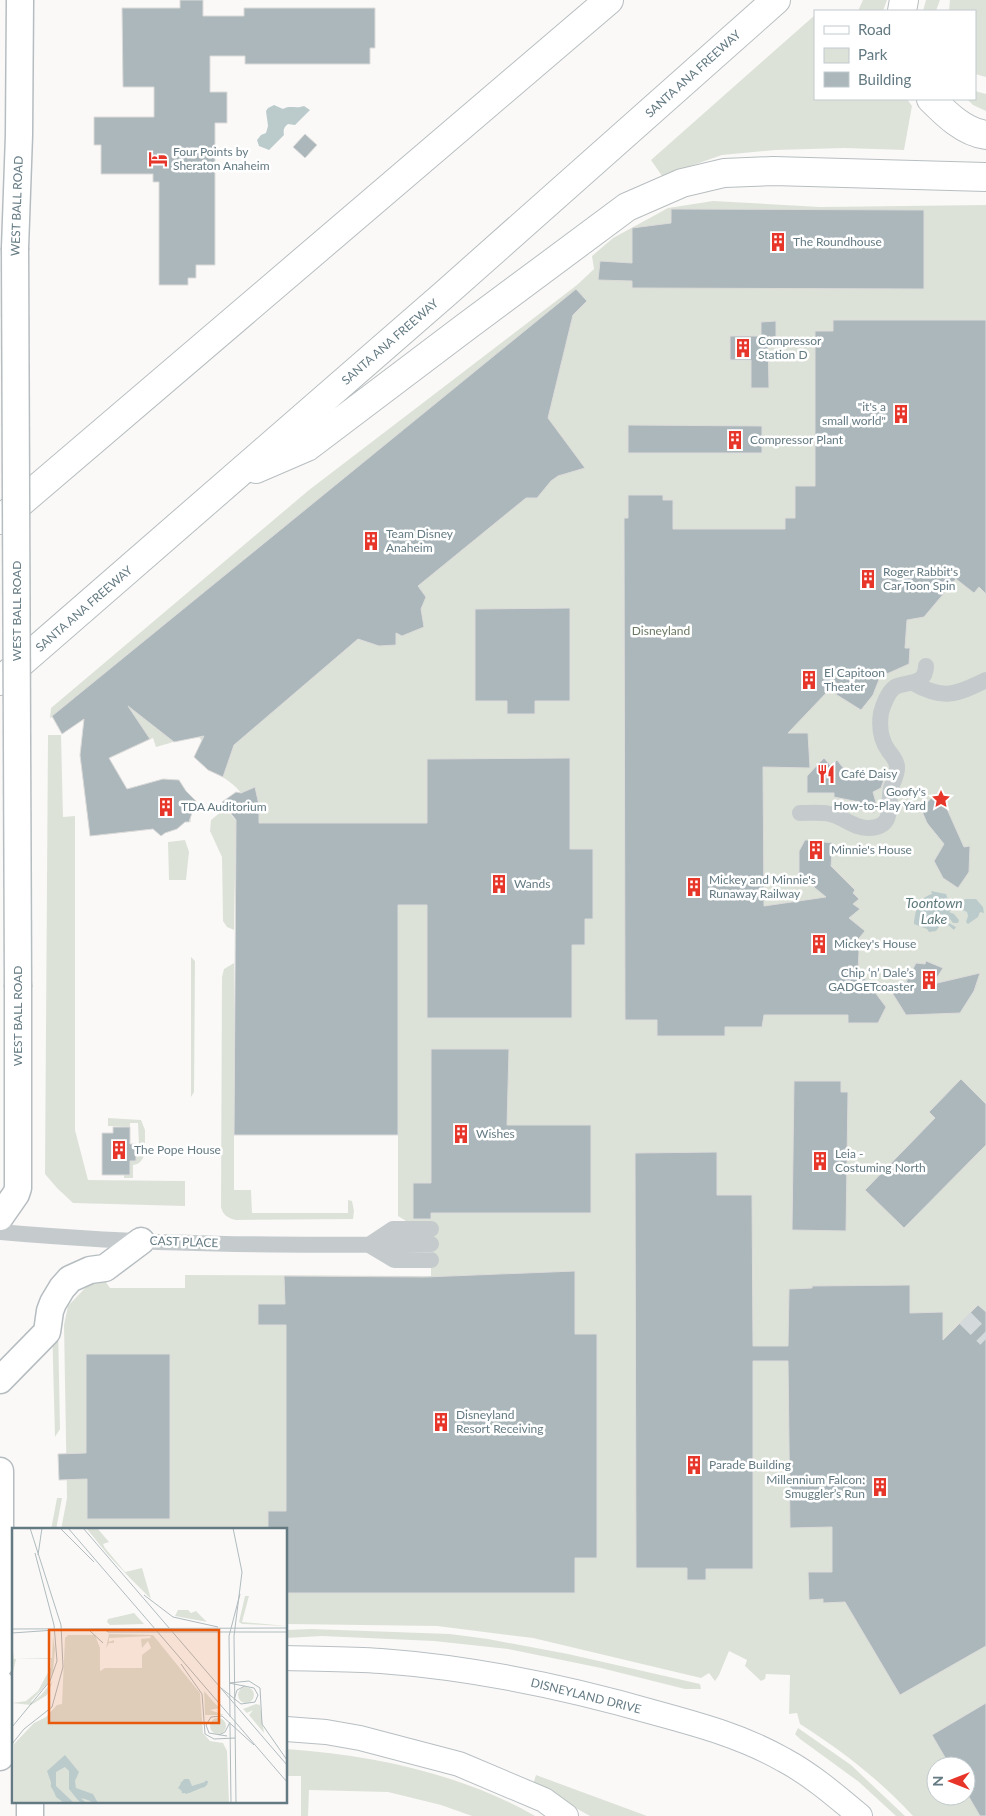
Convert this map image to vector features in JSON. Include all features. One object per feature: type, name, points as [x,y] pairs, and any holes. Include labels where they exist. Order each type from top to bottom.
[{"type":"highway","name":"SANTA ANA FREEWAY","points":[[0,682],[446,293],[776,0]]},
{"type":"highway","points":[[0,520],[601,4]]},
{"type":"highway","points":[[933,100],[960,124],[986,135]]},
{"type":"highway","points":[[234,478],[307,447],[455,334],[627,207],[682,183],[724,173],[773,171],[986,176]]},
{"type":"main road","name":"WEST BALL ROAD","points":[[0,1217],[18,1188],[15,248],[19,135],[20,0]]},
{"type":"main road","points":[[0,1380],[47,1332],[50,1311],[62,1288],[70,1279],[90,1270],[105,1268],[141,1241]]},
{"type":"main road","points":[[0,1471],[0,1664]]},
{"type":"main road","name":"DISNEYLAND DRIVE","points":[[288,1658],[378,1661],[461,1670],[548,1685],[597,1696],[711,1728],[748,1742],[784,1760],[822,1785],[860,1816]]},
{"type":"main road","points":[[0,1683],[6,1756]]},
{"type":"main road","points":[[288,1729],[326,1732],[360,1738],[460,1764],[544,1800],[566,1816]]},
{"type":"street","points":[[800,814],[830,814],[853,825],[865,828],[879,827],[886,821],[890,809],[890,789],[897,771],[893,756],[888,751],[882,738],[880,729],[881,713],[890,692],[896,687],[913,683],[921,678],[926,670],[926,666]]},
{"type":"street","points":[[913,683],[930,692],[948,695],[986,680]]},
{"type":"street","points":[[394,1229],[431,1244],[394,1260],[369,1245],[394,1229]]},
{"type":"street","name":"CAST PLACE","points":[[0,1232],[207,1244],[369,1245]]},
{"type":"green space","points":[[863,0],[887,0],[883,10],[858,10]]},
{"type":"green space","points":[[926,0],[940,0],[936,10],[923,10]]},
{"type":"green space","points":[[950,0],[986,0],[986,77],[976,74],[976,10],[949,10]]},
{"type":"green space","points":[[814,16],[814,100],[908,100],[912,106],[904,150],[844,148],[776,150],[722,155],[662,176],[651,160]]},
{"type":"green space","points":[[976,91],[986,94],[986,111],[973,105],[968,100],[976,100]]},
{"type":"green space","name":"Disneyland","points":[[713,201],[820,207],[986,205],[986,1816],[913,1816],[860,1766],[800,1724],[797,1713],[789,1714],[790,1675],[766,1674],[765,1679],[761,1681],[745,1666],[747,1660],[729,1651],[715,1681],[709,1673],[701,1678],[533,1638],[437,1626],[288,1624],[288,1528],[61,1528],[67,1498],[64,1325],[68,1306],[89,1284],[105,1281],[110,1288],[185,1288],[185,1275],[431,1276],[431,1244],[413,1222],[406,1221],[398,1216],[398,823],[259,823],[259,805],[255,788],[241,793],[230,782],[194,757],[202,741],[189,724],[182,735],[173,742],[156,747],[153,738],[108,759],[126,789],[163,779],[186,791],[197,802],[190,817],[191,822],[185,822],[177,829],[161,836],[133,809],[138,831],[90,836],[80,755],[87,723],[83,719],[62,734],[52,717],[50,718],[51,708],[309,490],[577,285],[594,269],[592,256],[613,238],[668,208]]},
{"type":"green space","points":[[48,735],[61,735],[63,817],[75,816],[75,1130],[88,1180],[185,1181],[185,1206],[73,1203],[45,1174]]},
{"type":"green space","points":[[228,806],[228,811],[236,821],[234,930],[227,927],[223,921],[222,857],[210,831],[211,820]]},
{"type":"green space","points":[[185,840],[189,852],[186,880],[169,880],[168,842]]},
{"type":"green space","points":[[191,957],[195,961],[194,1092],[191,1097]]},
{"type":"green space","points":[[234,963],[234,1190],[251,1190],[252,1213],[348,1213],[348,1200],[352,1201],[353,1219],[236,1220],[228,1217],[223,1212],[221,1207],[222,977],[224,969]]},
{"type":"green space","points":[[108,1118],[141,1120],[145,1130],[145,1145],[139,1145],[138,1123],[130,1123],[130,1127],[108,1126]]},
{"type":"green space","points":[[145,1151],[142,1160],[133,1165],[133,1178],[124,1178],[124,1175],[130,1175],[130,1161],[136,1161],[136,1152]]},
{"type":"green space","points":[[52,1324],[58,1324],[60,1429],[55,1437]]},
{"type":"green space","points":[[57,1498],[62,1498],[56,1528],[51,1528]]},
{"type":"green space","points":[[288,1630],[450,1634],[488,1639],[568,1654],[700,1684],[701,1689],[685,1689],[601,1668],[508,1649],[434,1641],[322,1636],[288,1638]]},
{"type":"green space","points":[[798,1728],[851,1765],[905,1816],[896,1816],[859,1782],[800,1739],[795,1734]]},
{"type":"green space","points":[[288,1749],[383,1761],[446,1777],[477,1788],[535,1816],[472,1816],[441,1805],[388,1792],[309,1790],[308,1816],[301,1816],[301,1776],[288,1776]]},
{"type":"green space","points":[[536,1775],[647,1816],[590,1816],[533,1784]]},
{"type":"water","points":[[274,105],[283,109],[304,106],[310,110],[295,125],[288,124],[284,129],[284,135],[269,150],[259,146],[257,140],[266,133],[268,126],[266,111]]},
{"type":"water","name":"Toontown Lake","points":[[931,891],[946,894],[950,905],[958,905],[965,899],[976,899],[983,907],[984,913],[980,912],[978,917],[968,924],[966,922],[967,912],[953,909],[949,912],[954,914],[959,920],[958,923],[953,923],[950,919],[947,922],[956,927],[954,930],[947,924],[942,923],[936,931],[929,932],[927,929],[914,924],[915,914],[920,902],[932,894]]},
{"type":"building","name":"Four Points by Sheraton Anaheim","points":[[180,0],[203,0],[203,16],[244,16],[244,8],[375,8],[375,48],[370,48],[370,64],[245,64],[245,56],[210,56],[210,92],[227,92],[227,123],[215,123],[215,265],[196,265],[196,278],[188,278],[188,285],[159,285],[159,182],[153,182],[153,174],[101,174],[101,145],[94,145],[94,117],[154,117],[154,87],[123,87],[122,8],[180,8]]},
{"type":"building","points":[[305,134],[317,145],[305,158],[293,147]]},
{"type":"building","name":"The Roundhouse","points":[[671,209],[924,210],[924,289],[632,288],[632,281],[598,280],[600,261],[632,263],[632,228],[671,223]]},
{"type":"building","name":"Team Disney Anaheim","points":[[576,289],[587,301],[573,315],[548,418],[585,468],[558,476],[551,481],[537,498],[526,498],[418,586],[426,597],[421,609],[424,627],[402,636],[396,633],[396,645],[379,646],[358,639],[234,745],[223,777],[208,770],[194,757],[204,736],[174,742],[128,706],[150,739],[109,758],[127,789],[163,779],[179,780],[196,801],[189,822],[185,822],[177,829],[161,836],[153,829],[90,836],[80,755],[84,719],[62,734],[52,716]]},
{"type":"building","points":[[833,320],[986,320],[986,594],[979,587],[974,593],[956,579],[924,617],[907,620],[905,648],[910,648],[909,664],[880,677],[873,695],[861,710],[829,690],[788,733],[808,733],[810,768],[763,767],[764,906],[826,897],[799,875],[799,851],[805,840],[824,840],[824,842],[833,843],[831,866],[855,890],[853,893],[859,899],[853,904],[860,909],[849,918],[865,931],[855,943],[859,951],[858,972],[866,972],[865,979],[886,1007],[878,1023],[848,1023],[848,1015],[764,1015],[762,1027],[725,1027],[725,1036],[657,1036],[657,1020],[625,1020],[624,518],[628,518],[628,495],[663,495],[663,500],[673,500],[673,529],[785,529],[785,518],[795,518],[795,486],[815,486],[815,331],[833,331]]},
{"type":"building","points":[[776,321],[776,337],[768,337],[769,388],[751,388],[751,360],[730,360],[730,336],[761,336],[761,322]]},
{"type":"building","points":[[628,425],[762,426],[762,453],[628,453]]},
{"type":"building","points":[[570,608],[570,701],[535,701],[535,714],[507,714],[507,701],[475,701],[475,609]]},
{"type":"building","points":[[570,758],[570,849],[593,849],[593,919],[585,919],[585,945],[572,945],[572,1018],[427,1018],[427,905],[398,905],[398,1135],[234,1135],[236,820],[222,802],[236,792],[241,793],[255,787],[259,805],[259,823],[427,823],[427,759]]},
{"type":"building","points":[[824,758],[831,766],[837,760],[845,770],[867,775],[867,773],[874,771],[887,771],[881,788],[873,792],[877,806],[874,813],[857,809],[859,802],[834,797],[834,793],[807,793],[807,776]]},
{"type":"building","points":[[935,794],[943,800],[964,847],[970,846],[969,872],[958,888],[943,878],[934,861],[944,844],[927,823],[921,809]]},
{"type":"building","points":[[926,961],[943,968],[933,984],[980,973],[974,991],[960,1013],[906,1015],[891,991],[903,988],[916,963],[925,964]]},
{"type":"building","name":"Wishes","points":[[431,1049],[509,1049],[507,1125],[591,1125],[591,1213],[431,1213],[431,1219],[413,1219],[413,1183],[431,1183]]},
{"type":"building","points":[[961,1079],[986,1104],[986,1145],[904,1228],[865,1190],[935,1118],[929,1112]]},
{"type":"building","name":"Leia - Costuming North","points":[[794,1081],[841,1081],[841,1092],[848,1092],[846,1231],[792,1230]]},
{"type":"building","name":"The Pope House","points":[[113,1127],[130,1127],[130,1144],[136,1144],[136,1161],[130,1161],[130,1175],[102,1175],[102,1133],[113,1133]]},
{"type":"building","points":[[717,1152],[717,1195],[752,1195],[753,1346],[788,1346],[789,1289],[812,1288],[812,1286],[910,1285],[910,1313],[943,1312],[943,1340],[978,1305],[986,1312],[986,1646],[900,1695],[845,1602],[823,1603],[823,1599],[809,1600],[808,1572],[832,1572],[832,1527],[790,1528],[788,1361],[753,1361],[753,1569],[706,1569],[706,1580],[687,1580],[687,1568],[636,1568],[635,1153]]},
{"type":"building","name":"Disneyland Resort Receiving","points":[[575,1271],[575,1334],[597,1334],[597,1558],[575,1558],[575,1593],[288,1593],[288,1528],[268,1528],[268,1511],[286,1511],[286,1325],[258,1325],[258,1304],[285,1304],[284,1276],[425,1277]]},
{"type":"building","points":[[86,1354],[170,1354],[170,1519],[87,1519],[87,1479],[59,1480],[58,1454],[86,1453]]},
{"type":"building","points":[[986,1703],[986,1816],[980,1816],[974,1806],[976,1806],[976,1756],[944,1756],[932,1735]]},
{"type":"tunnel","points":[[965,1318],[986,1339]]},
{"type":"place","name":"Four Points by Sheraton Anaheim","points":[[158,159]]},
{"type":"place","name":"The Roundhouse","points":[[778,242]]},
{"type":"place","name":"Compressor Station D","points":[[743,348]]},
{"type":"place","name":"\"it's a small world\"","points":[[901,414]]},
{"type":"place","name":"Compressor Plant","points":[[735,440]]},
{"type":"place","name":"Team Disney Anaheim","points":[[371,541]]},
{"type":"place","name":"Roger Rabbit's Car Toon Spin","points":[[868,579]]},
{"type":"place","name":"El Capitoon Theater","points":[[809,680]]},
{"type":"place","name":"Café Daisy","points":[[826,774]]},
{"type":"place","name":"Goofy's How-to-Play Yard","points":[[941,799]]},
{"type":"place","name":"TDA Auditorium","points":[[166,807]]},
{"type":"place","name":"Minnie's House","points":[[816,850]]},
{"type":"place","name":"Wands","points":[[499,884]]},
{"type":"place","name":"Mickey and Minnie's Runaway Railway","points":[[694,887]]},
{"type":"place","name":"Mickey's House","points":[[819,944]]},
{"type":"place","name":"Chip ‘n’ Dale’s GADGETcoaster","points":[[929,980]]},
{"type":"place","name":"Wishes","points":[[461,1134]]},
{"type":"place","name":"The Pope House","points":[[119,1150]]},
{"type":"place","name":"Leia - Costuming North","points":[[820,1161]]},
{"type":"place","name":"Disneyland Resort Receiving","points":[[441,1422]]},
{"type":"place","name":"Parade Building","points":[[694,1465]]},
{"type":"place","name":"Millennium Falcon: Smuggler’s Run","points":[[880,1487]]}]
